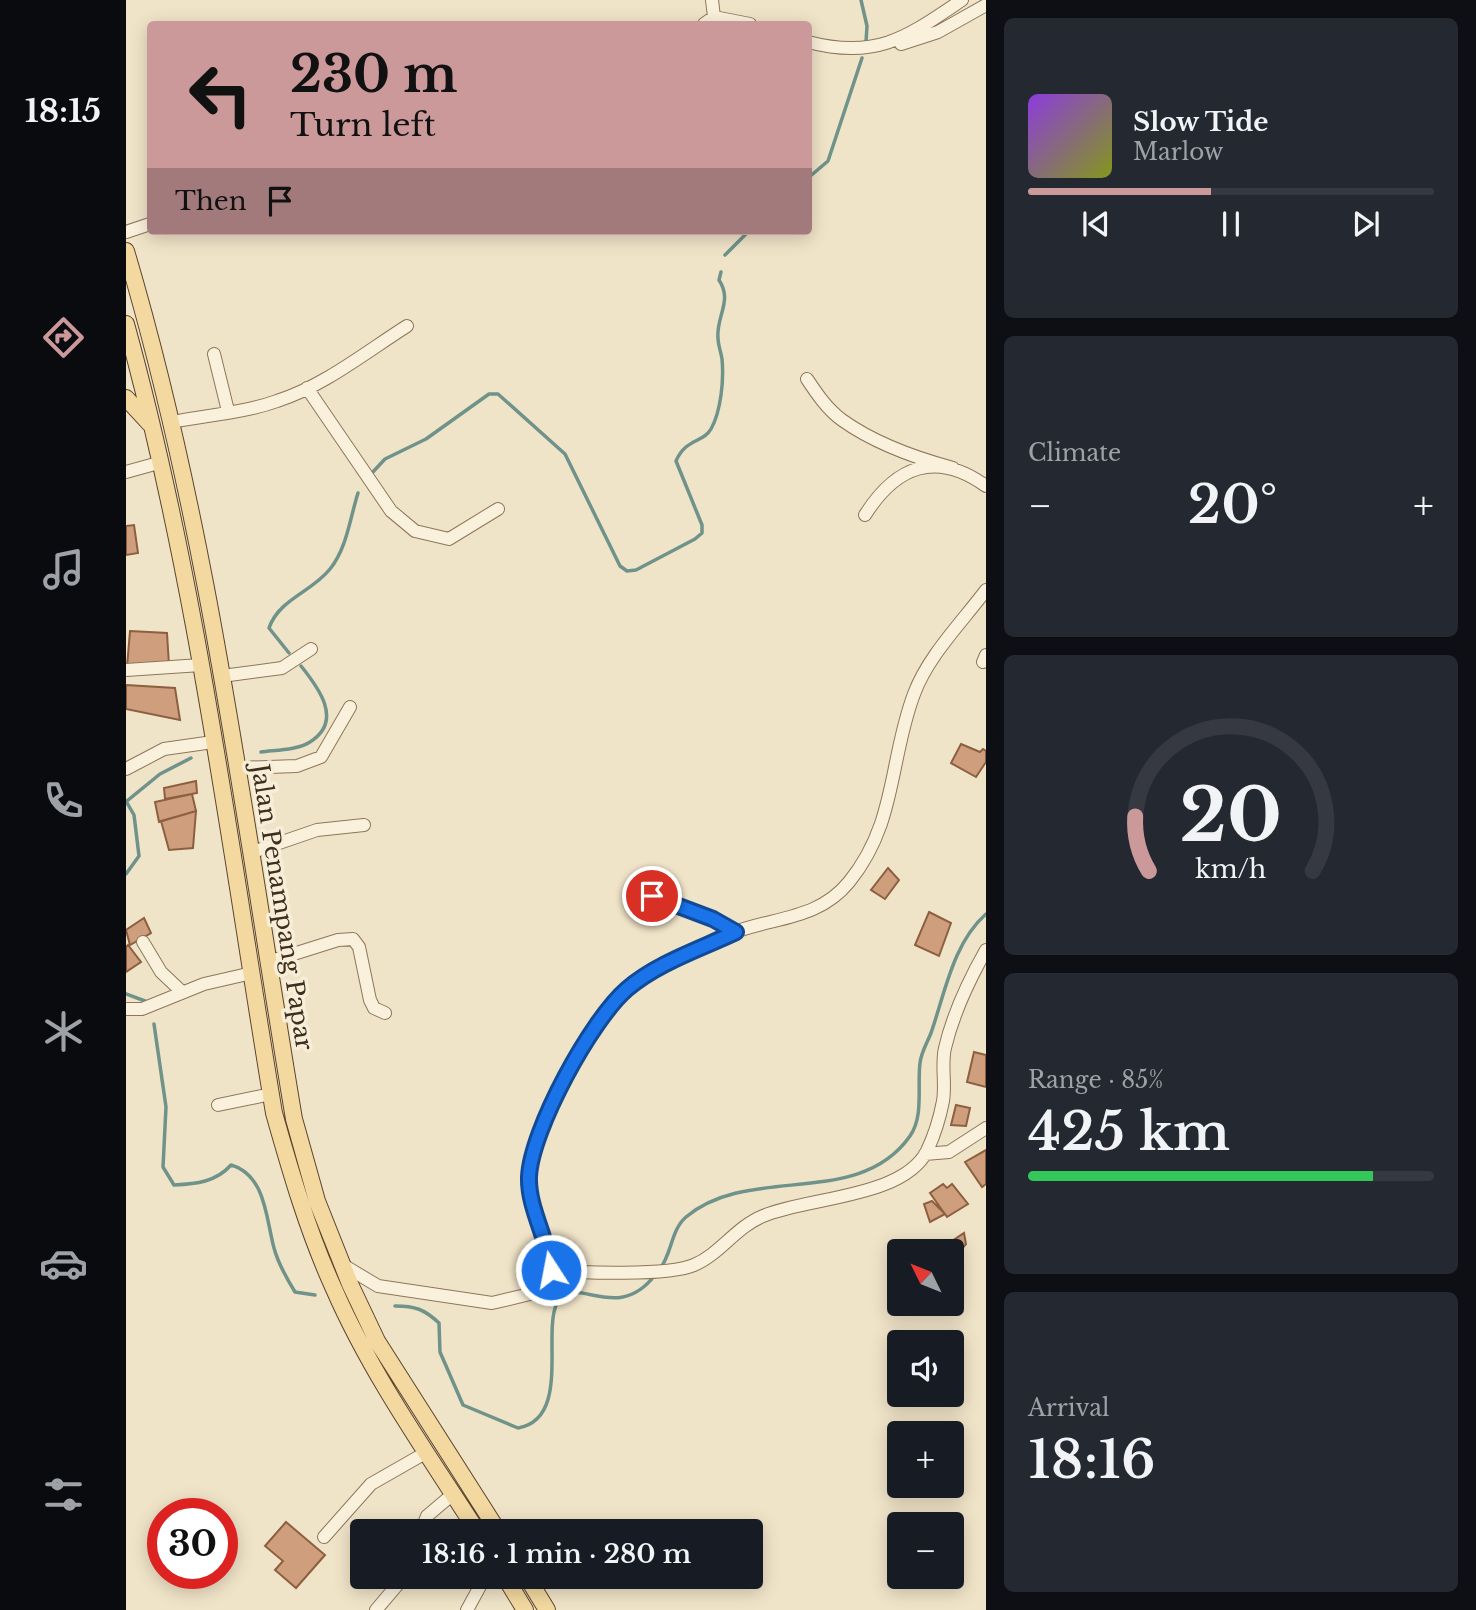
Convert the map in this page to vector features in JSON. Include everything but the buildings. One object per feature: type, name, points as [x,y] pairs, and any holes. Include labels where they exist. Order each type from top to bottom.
[{"type":"main road","name":"Jalan Penampang Papar","points":[[126,251],[159,366],[208,584],[294,1119],[317,1201],[360,1307],[377,1341],[490,1519]]},
{"type":"main road","name":"Jalan Penampang Papar","points":[[126,324],[131,359],[162,461],[201,665],[271,1094],[298,1195],[334,1290],[360,1342],[469,1519]]},
{"type":"main road","points":[[131,359],[148,358],[159,366]]},
{"type":"main road","points":[[126,398],[154,429]]},
{"type":"main road","points":[[209,719],[219,718],[225,696]]},
{"type":"main road","points":[[512,1589],[525,1610]]},
{"type":"main road","points":[[534,1589],[547,1610]]},
{"type":"street","points":[[709,21],[712,0]]},
{"type":"street","points":[[880,46],[919,28],[962,0]]},
{"type":"street","points":[[812,43],[848,50],[894,46],[938,32],[981,5]]},
{"type":"street","points":[[126,232],[147,225]]},
{"type":"street","points":[[172,422],[254,408],[307,388],[407,326]]},
{"type":"street","points":[[214,354],[228,411]]},
{"type":"street","points":[[807,379],[825,404],[843,421],[914,457],[953,468],[986,486]]},
{"type":"street","points":[[307,388],[391,512],[415,531],[449,540],[498,509]]},
{"type":"street","points":[[126,472],[162,461]]},
{"type":"street","points":[[865,515],[880,491],[910,470],[926,466],[953,468]]},
{"type":"street","points":[[342,1264],[378,1286],[492,1303],[530,1294],[551,1270],[549,1252],[529,1179],[533,1147],[568,1074],[608,1010],[626,990],[648,974],[736,932],[795,918],[821,906],[846,885],[866,860],[889,806],[914,692],[940,650],[986,590]]},
{"type":"street","points":[[222,676],[282,668],[311,649]]},
{"type":"street","points":[[126,670],[201,665]]},
{"type":"street","points":[[236,768],[297,766],[321,757],[351,707]]},
{"type":"street","points":[[126,769],[164,749],[213,742]]},
{"type":"street","points":[[250,853],[317,831],[364,825]]},
{"type":"street","points":[[632,888],[713,919],[736,932]]},
{"type":"street","points":[[268,962],[338,940],[353,939],[359,947],[370,1000],[374,1008],[385,1013]]},
{"type":"street","points":[[143,942],[160,972],[182,992]]},
{"type":"street","points":[[551,1270],[588,1274],[693,1266],[745,1225],[774,1212],[889,1184],[925,1154],[943,1100],[945,1049],[960,1003],[986,950]]},
{"type":"street","points":[[126,1009],[142,1009],[204,984],[251,973]]},
{"type":"street","points":[[218,1105],[271,1094]]},
{"type":"street","points":[[925,1154],[942,1155],[986,1128]]},
{"type":"street","points":[[360,1307],[363,1294],[378,1286]]},
{"type":"street","points":[[324,1537],[371,1484],[427,1452]]},
{"type":"street","points":[[427,1519],[453,1494]]},
{"type":"street","points":[[376,1610],[394,1589]]},
{"type":"street","points":[[467,1610],[478,1589]]},
{"type":"waterway","points":[[861,0],[867,26],[866,42]]},
{"type":"waterway","points":[[812,175],[828,161],[862,58]]},
{"type":"waterway","points":[[725,255],[745,235]]},
{"type":"waterway","points":[[371,474],[385,459],[426,439],[489,394],[498,394],[565,454],[620,566],[627,571],[636,570],[695,539],[702,533],[702,525],[676,461],[689,444],[708,433],[719,404],[723,367],[718,330],[724,302],[723,288],[719,280],[721,272]]},
{"type":"waterway","points":[[289,653],[269,628],[280,610],[323,577],[336,561],[358,493]]},
{"type":"waterway","points":[[261,752],[305,745],[320,734],[325,724],[325,704],[301,666]]},
{"type":"waterway","points":[[127,801],[160,774],[191,758]]},
{"type":"waterway","points":[[126,801],[134,815],[139,856],[126,874]]},
{"type":"waterway","points":[[660,1269],[681,1222],[712,1201],[741,1192],[833,1180],[862,1172],[888,1159],[910,1136],[919,1110],[920,1063],[946,985],[965,939],[986,914]]},
{"type":"waterway","points":[[126,994],[145,1001]]},
{"type":"waterway","points":[[154,1024],[166,1107],[163,1167],[174,1185],[212,1179],[231,1165],[243,1170],[258,1188],[263,1199],[276,1254],[289,1282],[295,1292],[315,1295]]},
{"type":"waterway","points":[[395,1306],[419,1309],[439,1323],[440,1352],[463,1405],[518,1428],[534,1421],[544,1409],[550,1392],[553,1317],[557,1303],[564,1295],[574,1292],[611,1298],[625,1296],[640,1290],[655,1275]]},
{"type":"route","points":[[551,1270],[549,1252],[533,1204],[529,1179],[533,1147],[568,1074],[608,1010],[626,990],[648,974],[736,932],[713,919],[652,896]]}]
